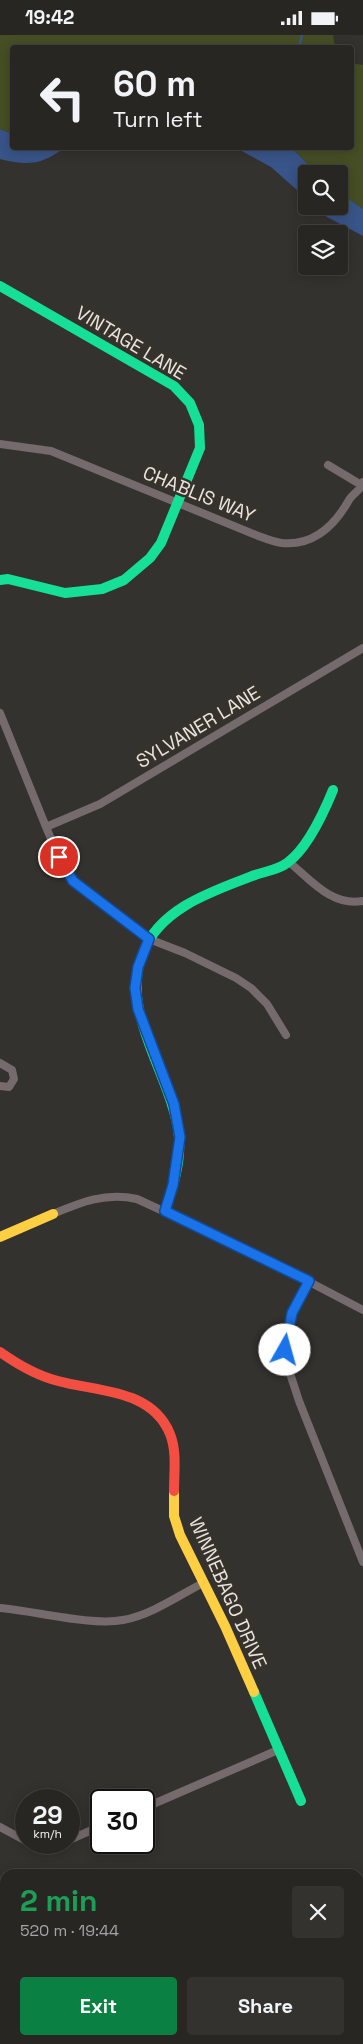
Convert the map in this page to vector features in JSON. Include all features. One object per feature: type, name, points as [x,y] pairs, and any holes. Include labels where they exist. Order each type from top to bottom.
[{"type":"street","name":"VINTAGE LANE","points":[[0,286],[174,386],[190,403],[199,425],[200,448],[161,543],[150,558],[124,580],[102,589],[65,593],[8,579],[0,580]]},
{"type":"street","name":"CHABLIS WAY","points":[[0,444],[51,451],[256,535],[282,543],[304,541],[331,526],[351,497],[363,486],[363,482]]},
{"type":"street","points":[[328,465],[363,486]]},
{"type":"street","name":"SYLVANER LANE","points":[[46,827],[100,804],[363,648]]},
{"type":"street","points":[[0,713],[59,857],[73,881],[149,939],[185,953],[236,978],[267,1004],[286,1035]]},
{"type":"street","points":[[165,1211],[173,1185],[180,1137],[168,1087],[138,1009],[135,988],[138,967],[149,939],[180,908],[289,862],[325,811],[334,790]]},
{"type":"street","points":[[289,862],[328,895],[341,901],[363,901]]},
{"type":"street","points":[[0,1063],[12,1070],[14,1079],[10,1087],[0,1086]]},
{"type":"street","points":[[0,1237],[91,1199],[119,1196],[137,1199],[309,1281],[363,1310]]},
{"type":"street","points":[[309,1281],[292,1313],[286,1341],[286,1361],[299,1401],[363,1562]]},
{"type":"street","name":"WINNEBAGO DRIVE","points":[[0,1353],[15,1363],[56,1381],[134,1397],[160,1416],[170,1434],[174,1450],[176,1525],[225,1626],[301,1801]]},
{"type":"street","points":[[0,1608],[102,1621],[122,1620],[136,1617],[203,1583]]},
{"type":"street","points":[[155,1803],[278,1750]]},
{"type":"street","points":[[0,1827],[15,1835]]},
{"type":"green space","points":[[0,35],[333,35],[335,45],[10,45],[10,133],[0,129]]},
{"type":"green space","points":[[354,64],[363,65],[363,209],[348,198],[348,165],[308,165],[294,150],[354,150]]},
{"type":"water","points":[[0,129],[10,133],[10,150],[61,150],[34,163],[19,163],[0,159]]},
{"type":"water","points":[[240,150],[294,150],[308,165],[298,165],[298,191],[271,167]]},
{"type":"water","points":[[348,198],[363,209],[363,236],[348,228],[348,225],[342,225],[325,215],[348,215]]},
{"type":"waterway","points":[[300,45],[302,35]]},
{"type":"traffic: fast","points":[[0,286],[174,386],[190,403],[199,425],[200,448],[161,543],[150,558],[124,580],[102,589],[65,593],[8,579],[0,580]]},
{"type":"traffic: fast","points":[[165,1211],[178,1165],[179,1137],[175,1114],[149,1045],[137,998],[137,975],[143,952],[151,936],[162,923],[190,903],[223,887],[287,863],[308,840],[333,790]]},
{"type":"traffic: fast","points":[[254,1692],[301,1801]]},
{"type":"traffic: slow","points":[[0,1237],[53,1214]]},
{"type":"traffic: slow","points":[[174,1491],[174,1516],[180,1535],[225,1626],[254,1692]]},
{"type":"traffic: jam","points":[[0,1352],[43,1376],[74,1385],[122,1395],[137,1400],[151,1408],[162,1419],[174,1447],[174,1491]]},
{"type":"route","points":[[59,857],[73,881],[111,912],[149,939],[138,967],[135,988],[138,1009],[166,1079],[174,1104],[180,1137],[173,1185],[165,1211],[284,1267],[309,1281],[292,1313],[285,1350]]}]
